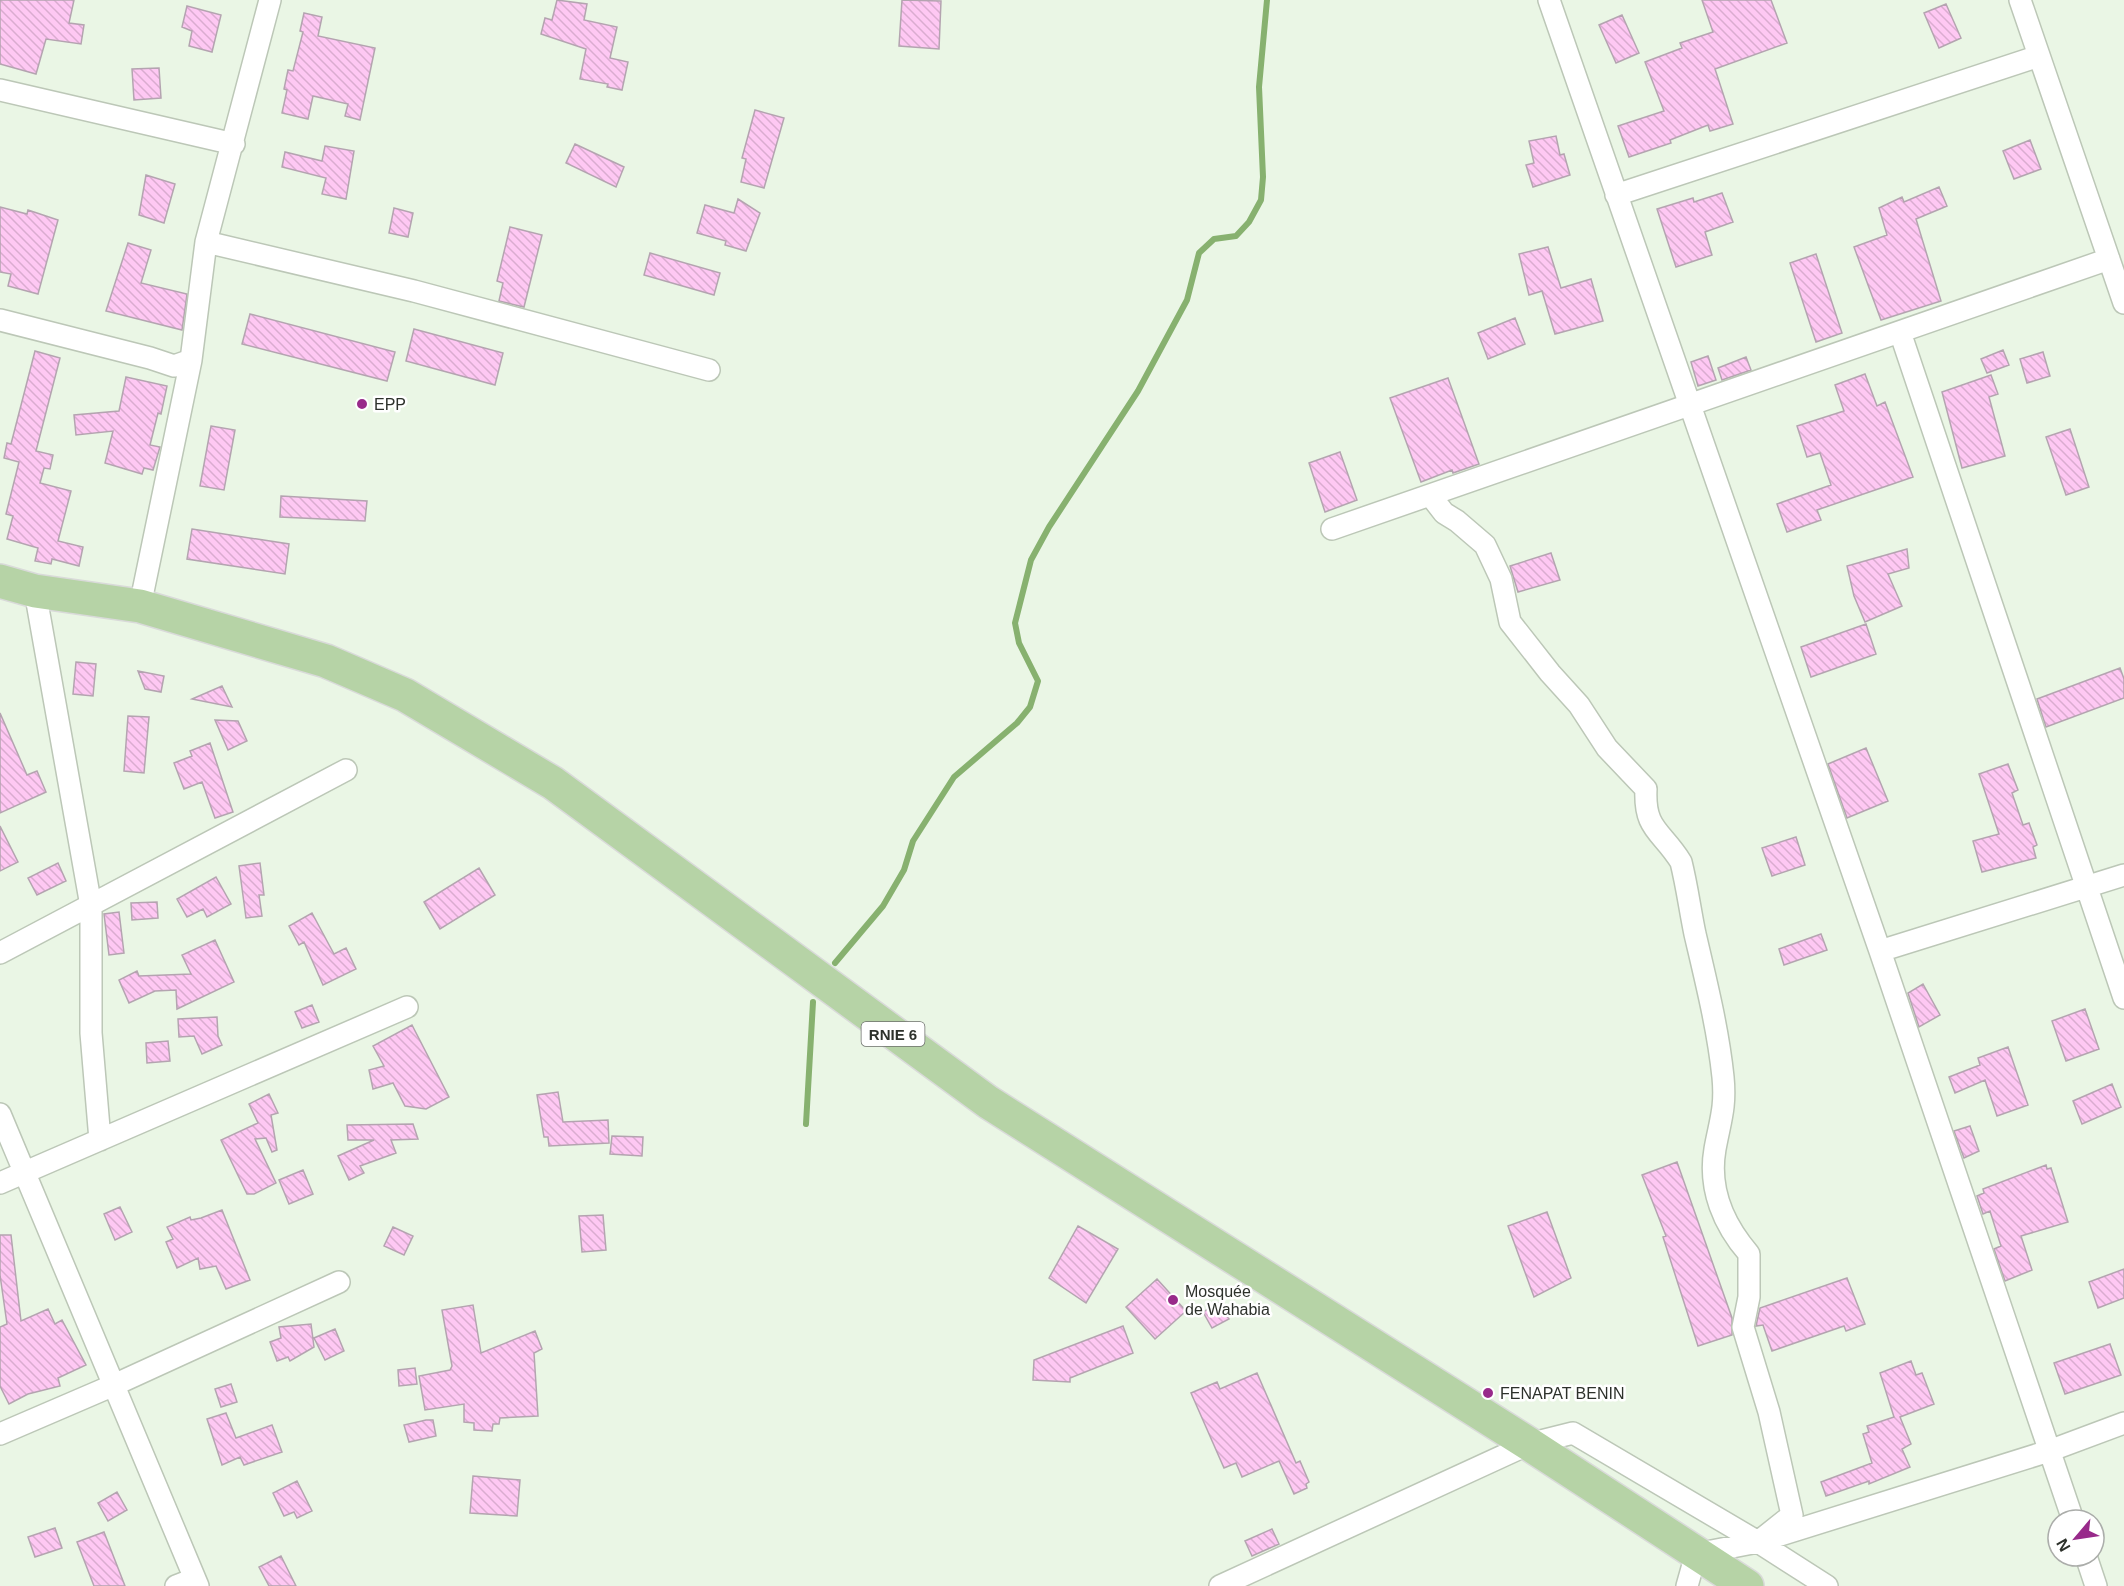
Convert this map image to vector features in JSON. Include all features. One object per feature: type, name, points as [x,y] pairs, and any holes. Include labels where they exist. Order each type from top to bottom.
[{"type":"main road","name":"RNIE 6","points":[[0,581],[35,591],[140,606],[286,649],[362,675],[405,696],[553,783],[988,1102],[1529,1444],[1747,1586]]},
{"type":"street","points":[[140,606],[191,360],[206,242],[234,144],[270,0]]},
{"type":"street","points":[[1549,0],[1880,951],[2069,1508]]},
{"type":"street","points":[[2020,0],[2124,303]]},
{"type":"street","points":[[1616,195],[2039,56]]},
{"type":"street","points":[[0,90],[234,144]]},
{"type":"street","points":[[206,242],[414,291],[709,370]]},
{"type":"street","points":[[1332,529],[2109,259]]},
{"type":"street","points":[[0,320],[174,366],[191,360]]},
{"type":"street","points":[[1900,332],[2124,998]]},
{"type":"street","points":[[1430,495],[1444,513],[1485,545],[1500,579],[1510,622],[1579,705],[1607,748],[1646,789],[1645,808],[1652,828],[1667,840],[1681,862],[1719,1046],[1723,1078],[1725,1103],[1713,1166],[1715,1181],[1720,1210],[1733,1235],[1749,1254],[1749,1297],[1743,1327],[1769,1412],[1792,1515],[1758,1542]]},
{"type":"street","points":[[35,591],[90,906],[91,1033],[100,1140]]},
{"type":"street","points":[[0,953],[346,770]]},
{"type":"street","points":[[1880,951],[2124,875]]},
{"type":"street","points":[[0,1183],[407,1007]]},
{"type":"street","points":[[0,1114],[114,1385],[189,1584]]},
{"type":"street","points":[[0,1434],[114,1385],[339,1282]]},
{"type":"street","points":[[1687,1586],[1696,1554],[1758,1542],[2049,1451],[2124,1423]]},
{"type":"street","points":[[1233,1583],[1529,1444],[1573,1433],[1758,1542],[1827,1586]]},
{"type":"street","points":[[2090,1568],[2096,1586]]},
{"type":"building","points":[[0,0],[74,0],[69,23],[84,25],[81,44],[46,39],[36,74],[0,64]]},
{"type":"building","points":[[557,0],[587,4],[584,20],[617,27],[610,58],[628,62],[622,90],[607,87],[608,84],[580,79],[586,49],[541,34],[545,18],[552,20]]},
{"type":"building","points":[[902,0],[941,1],[939,49],[899,46]]},
{"type":"building","points":[[1702,0],[1771,0],[1787,43],[1715,69],[1733,124],[1710,131],[1708,125],[1670,140],[1671,143],[1629,157],[1618,126],[1664,111],[1645,62],[1682,48],[1680,43],[1713,32]]},
{"type":"building","points":[[1946,4],[1961,38],[1939,48],[1924,13]]},
{"type":"building","points":[[187,6],[221,15],[212,52],[189,46],[192,31],[182,27]]},
{"type":"building","points":[[304,13],[322,17],[318,36],[375,48],[360,120],[345,116],[348,104],[313,96],[308,119],[282,113],[288,70],[293,71],[303,32],[300,31]]},
{"type":"building","points":[[1622,15],[1639,53],[1616,63],[1599,25]]},
{"type":"building","points":[[159,68],[161,98],[134,100],[132,69]]},
{"type":"building","points":[[755,110],[784,118],[764,188],[741,182],[746,159],[742,158]]},
{"type":"building","points":[[1556,136],[1560,155],[1564,154],[1570,175],[1533,187],[1526,165],[1534,163],[1529,141]]},
{"type":"building","points":[[2030,140],[2041,169],[2014,179],[2003,151]]},
{"type":"building","points":[[575,144],[624,167],[616,187],[566,163]]},
{"type":"building","points":[[325,146],[354,151],[346,199],[322,194],[326,178],[282,167],[285,152],[322,161]]},
{"type":"building","points":[[146,175],[175,184],[164,223],[139,215]]},
{"type":"building","points":[[1939,187],[1947,206],[1916,219],[1941,301],[1881,320],[1854,247],[1887,235],[1879,208],[1902,197],[1904,202]]},
{"type":"building","points":[[1722,193],[1733,222],[1705,232],[1712,255],[1676,267],[1657,209],[1693,198],[1694,202]]},
{"type":"building","points":[[738,199],[760,213],[746,251],[725,245],[726,241],[697,233],[705,205],[734,213]]},
{"type":"building","points":[[0,207],[27,214],[28,210],[58,220],[38,294],[8,286],[11,274],[0,272]]},
{"type":"building","points":[[394,208],[413,213],[408,237],[389,233]]},
{"type":"building","points":[[510,227],[542,235],[524,307],[499,301],[503,283],[497,281]]},
{"type":"building","points":[[128,243],[151,250],[141,283],[187,294],[182,330],[106,311]]},
{"type":"building","points":[[1548,247],[1561,288],[1591,279],[1603,321],[1555,334],[1542,291],[1529,295],[1519,254]]},
{"type":"building","points":[[650,253],[720,273],[714,295],[644,275]]},
{"type":"building","points":[[1816,254],[1842,333],[1816,342],[1790,263]]},
{"type":"building","points":[[250,314],[395,352],[387,381],[242,344]]},
{"type":"building","points":[[1515,318],[1525,344],[1488,359],[1478,333]]},
{"type":"building","points":[[414,329],[503,353],[495,385],[406,361]]},
{"type":"building","points":[[2003,350],[2009,365],[1987,373],[1981,359]]},
{"type":"building","points":[[35,351],[60,358],[36,451],[53,455],[50,469],[44,468],[40,483],[71,491],[58,541],[83,547],[79,566],[52,559],[51,564],[35,561],[38,548],[7,539],[13,516],[6,514],[19,462],[4,458],[7,443],[11,444]]},
{"type":"building","points":[[2043,352],[2050,376],[2027,383],[2020,359]]},
{"type":"building","points":[[1708,356],[1716,380],[1698,386],[1691,362]]},
{"type":"building","points":[[1746,357],[1751,370],[1722,380],[1718,368]]},
{"type":"building","points":[[1865,374],[1877,406],[1885,402],[1913,477],[1817,510],[1821,520],[1787,532],[1777,504],[1831,485],[1820,453],[1807,457],[1797,426],[1844,411],[1835,385]]},
{"type":"building","points":[[1991,375],[1998,394],[1989,397],[2005,456],[1962,468],[1942,392]]},
{"type":"building","points":[[126,377],[167,386],[161,414],[158,413],[150,445],[160,447],[153,470],[144,468],[142,474],[105,463],[113,431],[76,435],[74,415],[119,411]]},
{"type":"building","points":[[1448,378],[1479,464],[1453,473],[1452,470],[1421,482],[1390,398]]},
{"type":"building","points":[[211,426],[235,430],[224,490],[200,486]]},
{"type":"building","points":[[2070,429],[2089,487],[2066,495],[2046,437]]},
{"type":"building","points":[[1340,452],[1357,500],[1325,512],[1309,463]]},
{"type":"building","points":[[281,496],[367,501],[365,521],[280,517]]},
{"type":"building","points":[[192,529],[289,544],[285,574],[187,559]]},
{"type":"building","points":[[1907,549],[1909,568],[1888,574],[1902,606],[1865,622],[1854,596],[1847,566]]},
{"type":"building","points":[[1551,553],[1560,580],[1518,592],[1510,566]]},
{"type":"building","points":[[1866,624],[1876,654],[1811,677],[1801,647]]},
{"type":"building","points":[[76,662],[96,664],[93,696],[73,694]]},
{"type":"building","points":[[2120,668],[2124,679],[2124,698],[2046,727],[2037,699]]},
{"type":"building","points":[[138,671],[164,676],[161,692],[145,689]]},
{"type":"building","points":[[222,686],[232,707],[192,699]]},
{"type":"building","points":[[0,713],[27,775],[37,771],[46,792],[0,813]]},
{"type":"building","points":[[128,716],[149,717],[144,773],[124,771]]},
{"type":"building","points":[[215,720],[238,721],[247,741],[228,750]]},
{"type":"building","points":[[210,743],[233,812],[215,818],[202,782],[184,789],[174,763],[192,756],[190,751]]},
{"type":"building","points":[[1866,748],[1888,801],[1847,818],[1828,764]]},
{"type":"building","points":[[2008,764],[2018,790],[2012,793],[2023,825],[2029,823],[2037,845],[2033,847],[2036,858],[1982,872],[1973,841],[1999,834],[1979,774]]},
{"type":"building","points":[[0,826],[18,862],[0,871]]},
{"type":"building","points":[[1796,837],[1805,865],[1772,876],[1762,848]]},
{"type":"building","points":[[58,863],[66,881],[37,895],[28,878]]},
{"type":"building","points":[[260,863],[264,895],[259,895],[262,916],[246,918],[239,866]]},
{"type":"building","points":[[479,868],[495,895],[440,929],[424,902]]},
{"type":"building","points":[[216,877],[231,904],[207,917],[203,909],[187,917],[177,899]]},
{"type":"building","points":[[157,902],[158,918],[132,920],[131,903]]},
{"type":"building","points":[[119,912],[124,953],[109,955],[104,914]]},
{"type":"building","points":[[312,913],[334,954],[346,948],[356,969],[323,985],[304,942],[299,945],[289,926]]},
{"type":"building","points":[[1821,934],[1827,950],[1784,965],[1779,949]]},
{"type":"building","points":[[215,940],[234,982],[177,1009],[176,990],[155,991],[129,1003],[119,980],[137,971],[139,976],[191,974],[182,955]]},
{"type":"building","points":[[1923,984],[1940,1015],[1919,1027],[1908,993]]},
{"type":"building","points":[[312,1005],[319,1022],[302,1028],[295,1012]]},
{"type":"building","points":[[2085,1009],[2099,1049],[2066,1061],[2052,1021]]},
{"type":"building","points":[[217,1017],[218,1036],[222,1045],[202,1054],[194,1036],[179,1037],[178,1019]]},
{"type":"building","points":[[412,1025],[449,1097],[426,1109],[405,1106],[393,1083],[373,1089],[369,1070],[384,1066],[373,1046]]},
{"type":"building","points":[[168,1041],[170,1061],[147,1063],[146,1043]]},
{"type":"building","points":[[2008,1047],[2028,1105],[1997,1116],[1985,1080],[1955,1093],[1949,1077],[1980,1065],[1978,1058]]},
{"type":"building","points":[[2112,1084],[2121,1107],[2082,1124],[2073,1101]]},
{"type":"building","points":[[558,1092],[563,1122],[608,1120],[609,1143],[549,1146],[548,1137],[544,1137],[537,1095]]},
{"type":"building","points":[[269,1094],[278,1113],[271,1115],[277,1150],[272,1152],[266,1138],[255,1139],[276,1183],[254,1194],[247,1194],[221,1140],[258,1123],[249,1104]]},
{"type":"building","points":[[413,1124],[418,1139],[391,1140],[396,1153],[360,1166],[364,1173],[349,1180],[338,1156],[374,1140],[348,1140],[347,1125]]},
{"type":"building","points":[[1970,1126],[1979,1151],[1964,1158],[1954,1131]]},
{"type":"building","points":[[612,1136],[643,1137],[642,1156],[610,1154]]},
{"type":"building","points":[[1677,1162],[1732,1318],[1732,1335],[1698,1346],[1663,1237],[1666,1236],[1642,1175]]},
{"type":"building","points":[[2046,1165],[2047,1169],[2051,1168],[2068,1222],[2021,1236],[2032,1270],[2005,1281],[1994,1249],[2001,1246],[1990,1211],[1983,1214],[1977,1196],[1984,1193],[1983,1189]]},
{"type":"building","points":[[303,1170],[313,1194],[289,1204],[279,1180]]},
{"type":"building","points":[[120,1207],[132,1232],[115,1240],[104,1214]]},
{"type":"building","points":[[222,1210],[250,1280],[226,1289],[216,1266],[200,1269],[198,1258],[177,1268],[166,1242],[173,1239],[167,1227],[190,1217],[191,1220],[201,1218]]},
{"type":"building","points":[[1547,1212],[1571,1278],[1534,1297],[1508,1226]]},
{"type":"building","points":[[603,1215],[606,1250],[582,1252],[579,1216]]},
{"type":"building","points":[[1078,1226],[1118,1249],[1086,1303],[1049,1278]]},
{"type":"building","points":[[393,1227],[413,1236],[404,1255],[384,1246]]},
{"type":"building","points":[[0,1235],[11,1235],[21,1321],[48,1309],[55,1324],[62,1320],[86,1365],[58,1378],[60,1386],[28,1394],[9,1404],[0,1386],[0,1327],[7,1324],[0,1275]]},
{"type":"building","points":[[2124,1269],[2124,1298],[2098,1308],[2089,1282]]},
{"type":"building","points":[[1847,1278],[1865,1324],[1846,1331],[1844,1326],[1772,1351],[1763,1325],[1756,1326],[1760,1308]]},
{"type":"building","points":[[1157,1279],[1186,1311],[1155,1339],[1126,1307]]},
{"type":"building","points":[[1220,1302],[1229,1319],[1212,1328],[1203,1312]]},
{"type":"building","points":[[473,1305],[481,1353],[535,1331],[542,1349],[534,1353],[538,1416],[500,1418],[499,1424],[493,1424],[492,1431],[474,1430],[474,1423],[464,1422],[464,1404],[425,1410],[419,1376],[450,1370],[452,1366],[442,1310]]},
{"type":"building","points":[[311,1324],[314,1347],[290,1361],[288,1357],[277,1361],[270,1342],[281,1338],[279,1327]]},
{"type":"building","points":[[1123,1326],[1133,1353],[1070,1378],[1070,1382],[1033,1380],[1034,1360]]},
{"type":"building","points":[[335,1329],[344,1351],[325,1360],[314,1338]]},
{"type":"building","points":[[2110,1344],[2121,1375],[2065,1394],[2054,1363]]},
{"type":"building","points":[[1911,1361],[1916,1375],[1922,1373],[1934,1404],[1900,1417],[1911,1444],[1902,1449],[1910,1467],[1869,1484],[1869,1481],[1826,1496],[1821,1482],[1872,1463],[1863,1434],[1869,1432],[1867,1426],[1894,1417],[1880,1373]]},
{"type":"building","points":[[415,1368],[417,1384],[399,1386],[398,1370]]},
{"type":"building","points":[[1257,1373],[1296,1463],[1300,1461],[1309,1482],[1306,1484],[1307,1488],[1294,1494],[1279,1461],[1242,1477],[1236,1463],[1224,1468],[1191,1393],[1217,1382],[1220,1389]]},
{"type":"building","points":[[231,1384],[237,1402],[221,1407],[215,1389]]},
{"type":"building","points":[[226,1413],[236,1438],[272,1425],[282,1452],[244,1465],[240,1457],[222,1465],[207,1419]]},
{"type":"building","points":[[433,1420],[436,1436],[409,1442],[404,1425]]},
{"type":"building","points":[[473,1476],[520,1480],[517,1516],[470,1513]]},
{"type":"building","points":[[297,1481],[312,1511],[297,1518],[294,1512],[284,1516],[273,1493]]},
{"type":"building","points":[[117,1492],[127,1510],[108,1521],[98,1503]]},
{"type":"building","points":[[55,1528],[62,1548],[35,1557],[28,1537]]},
{"type":"building","points":[[1272,1529],[1279,1544],[1252,1556],[1245,1541]]},
{"type":"building","points":[[104,1532],[125,1586],[94,1586],[77,1542]]},
{"type":"building","points":[[281,1556],[296,1586],[269,1586],[259,1567]]},
{"type":"waterway","points":[[835,963],[883,906],[904,870],[913,841],[954,777],[1017,723],[1030,707],[1038,681],[1019,643],[1015,623],[1031,560],[1049,527],[1138,391],[1187,300],[1199,253],[1214,239],[1236,236],[1249,222],[1261,200],[1263,177],[1259,87],[1267,0]]},
{"type":"waterway","points":[[806,1124],[813,1002]]},
{"type":"place","name":"EPP","points":[[362,404]]},
{"type":"place","name":"Mosquée de Wahabia","points":[[1173,1300]]},
{"type":"place","name":"FENAPAT BENIN","points":[[1488,1393]]}]
